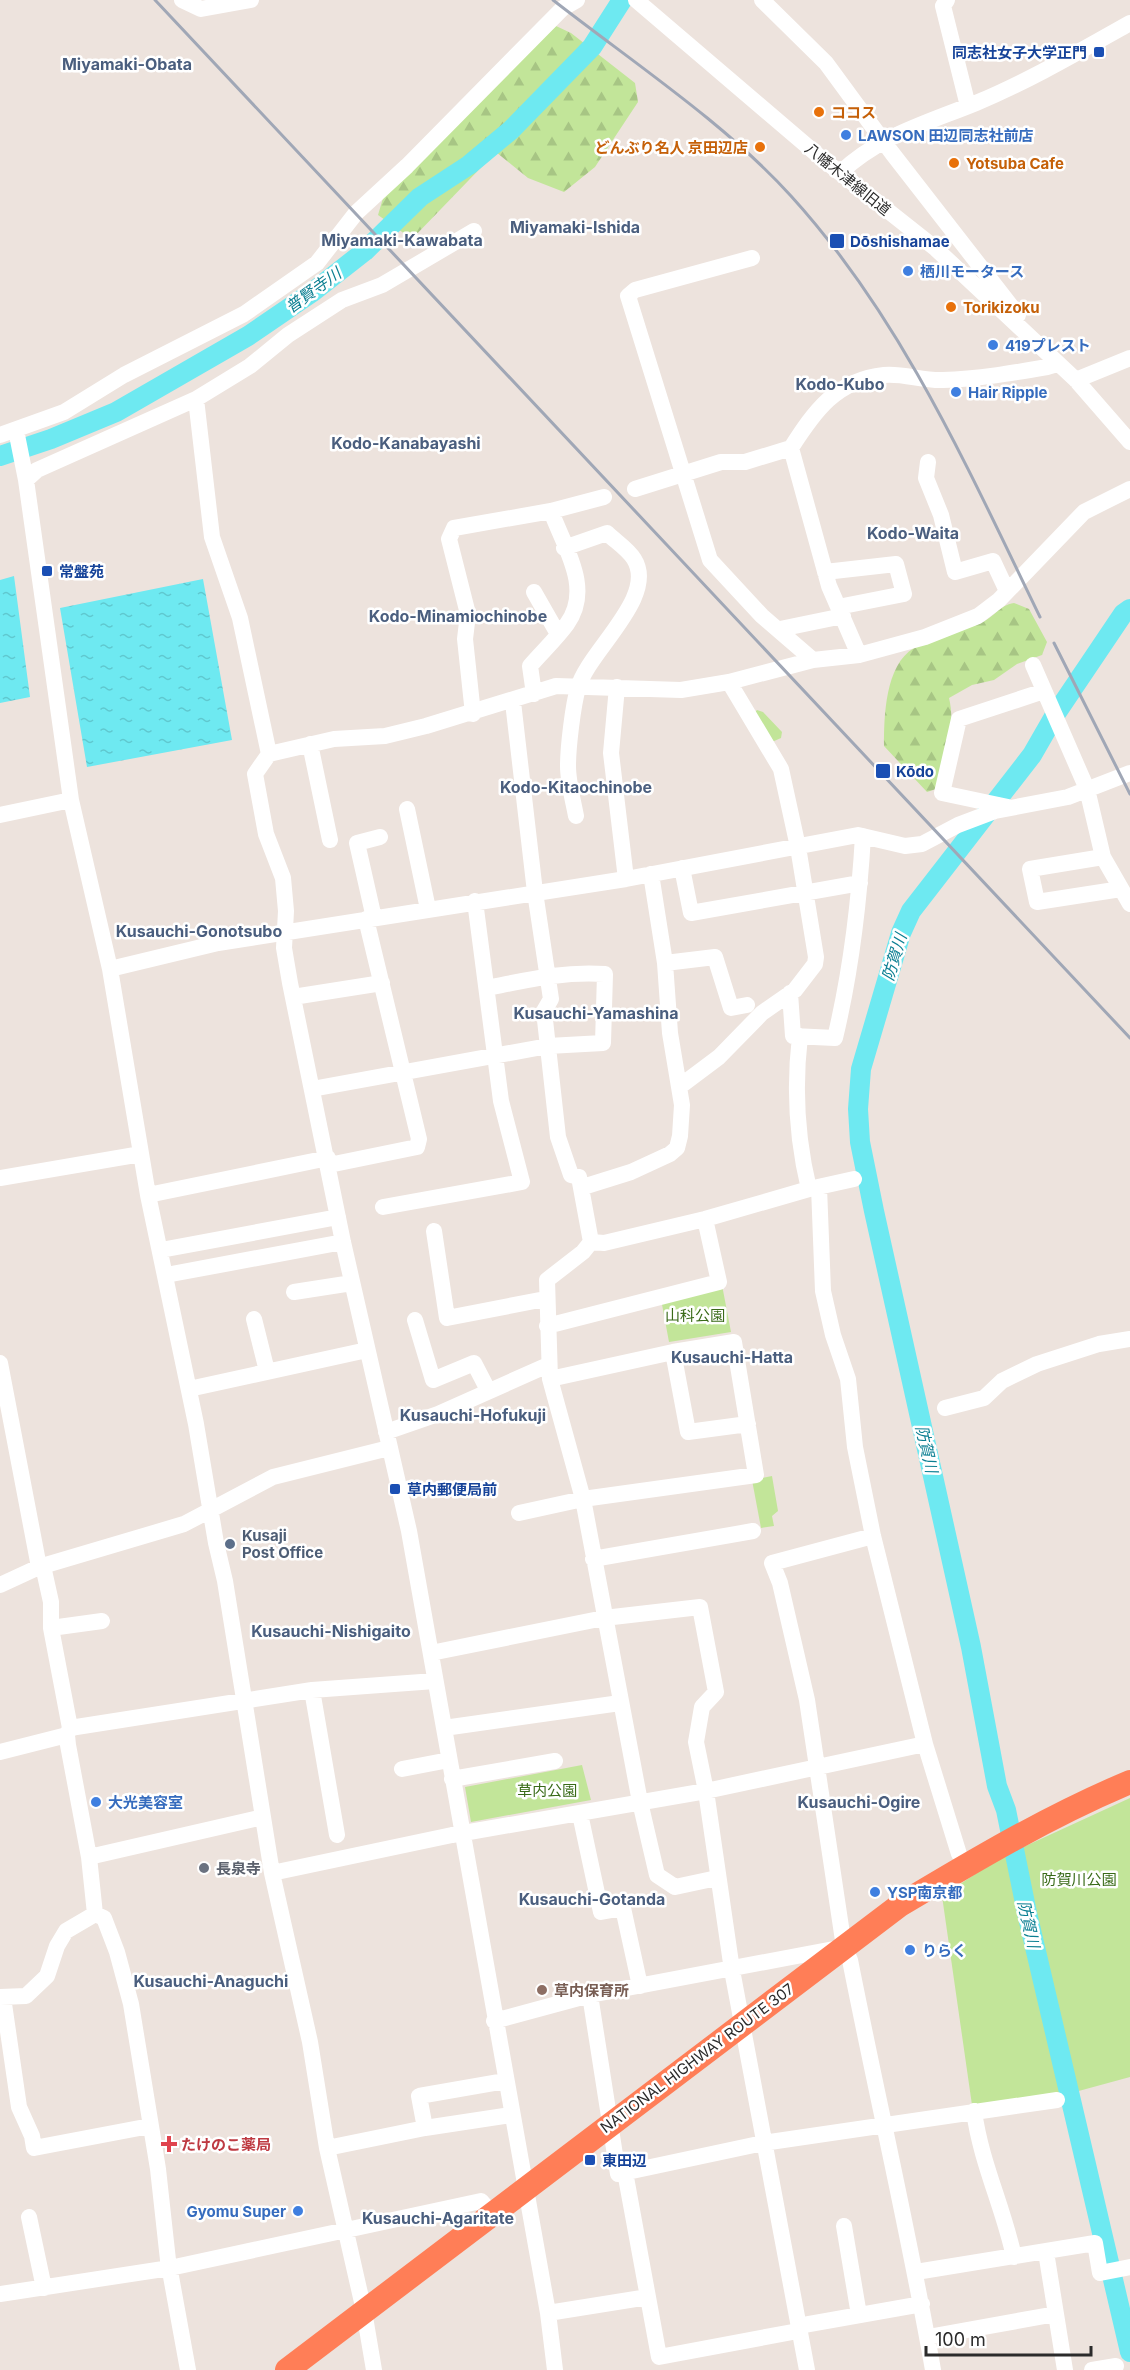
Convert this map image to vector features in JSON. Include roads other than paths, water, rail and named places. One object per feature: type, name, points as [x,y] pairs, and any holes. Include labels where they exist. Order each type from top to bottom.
[{"type":"highway","name":"NATIONAL HIGHWAY ROUTE 307","points":[[287,2370],[900,1905],[996,1847],[1130,1782]]},
{"type":"street","points":[[182,0],[201,9],[251,0]]},
{"type":"street","points":[[374,2370],[364,2312],[327,2148],[310,2042],[272,1873],[245,1701],[189,1389],[148,1195],[110,969],[71,800],[25,475],[11,433],[64,412],[124,375],[244,314],[317,263],[356,213],[422,152],[563,8],[577,0]]},
{"type":"street","points":[[762,0],[826,63],[1017,315],[1032,339]]},
{"type":"street","points":[[947,0],[944,6],[968,106]]},
{"type":"street","name":"八幡木津線旧道","points":[[637,2],[840,173],[935,248],[1076,380],[1130,442]]},
{"type":"street","points":[[840,173],[862,153],[883,141],[968,106],[1084,49],[1130,23]]},
{"type":"street","points":[[25,475],[196,399],[249,366],[288,335],[342,300],[382,285],[474,231]]},
{"type":"street","points":[[752,258],[635,290],[628,296],[681,473],[710,560],[762,616],[780,629],[813,660]]},
{"type":"street","points":[[1076,380],[1130,358]]},
{"type":"street","points":[[635,489],[721,462],[765,459],[791,448],[814,413],[829,396],[860,382],[884,375],[920,379],[958,379],[1057,364]]},
{"type":"street","points":[[196,399],[212,537],[240,618],[269,754]]},
{"type":"street","points":[[791,448],[825,572],[859,655]]},
{"type":"street","points":[[928,462],[926,478],[941,515],[955,572],[993,561],[1007,591]]},
{"type":"street","points":[[555,2370],[548,2313],[406,1519],[343,1242],[285,960],[283,878],[266,834],[255,774],[269,754],[310,744],[385,736],[473,714],[556,686],[681,690],[729,682],[813,660],[859,655],[925,637],[978,616],[1007,591],[1084,512],[1130,489]]},
{"type":"street","points":[[473,714],[465,639],[468,614],[450,539],[454,528],[551,511],[604,497]]},
{"type":"street","points":[[534,694],[530,666],[568,622],[577,603],[579,587],[551,511]]},
{"type":"street","points":[[564,548],[607,533],[633,558],[639,573],[638,590],[628,611],[611,633],[578,687],[567,766],[576,816]]},
{"type":"street","points":[[780,629],[904,594],[896,564],[825,572]]},
{"type":"street","points":[[534,592],[558,634]]},
{"type":"street","points":[[1032,665],[1087,789],[1103,857],[1130,904]]},
{"type":"street","points":[[679,1087],[719,1057],[762,1013],[790,993],[811,969],[816,957],[798,847],[781,769],[729,682]]},
{"type":"street","points":[[616,687],[611,753],[626,879]]},
{"type":"street","points":[[1013,808],[942,793],[959,719],[1044,691]]},
{"type":"street","points":[[513,702],[535,892],[551,999],[544,1011],[558,1137],[571,1175],[579,1177],[583,1187],[591,1242],[583,1252],[547,1281],[545,1299],[549,1372],[583,1499],[620,1703],[657,1875],[675,1887],[717,1878]]},
{"type":"street","points":[[310,744],[330,840]]},
{"type":"street","points":[[110,969],[218,943],[626,879],[858,835],[904,846],[922,844],[974,818],[1068,797],[1130,774]]},
{"type":"street","points":[[0,815],[71,800]]},
{"type":"street","points":[[406,809],[428,909]]},
{"type":"street","points":[[790,993],[793,1036],[835,1038],[847,987],[860,883],[863,836]]},
{"type":"street","points":[[148,1195],[328,1161],[417,1147],[419,1138],[381,983],[357,843],[380,837]]},
{"type":"street","points":[[1103,857],[1030,869],[1037,902],[1121,889]]},
{"type":"street","points":[[682,868],[691,913],[860,883]]},
{"type":"street","points":[[583,1187],[631,1172],[676,1148],[681,1120],[679,1087],[670,1033],[665,963],[651,873]]},
{"type":"street","points":[[383,1207],[522,1182],[501,1101],[475,901]]},
{"type":"street","points":[[665,963],[715,957],[730,1008],[747,1005]]},
{"type":"street","points":[[312,1089],[548,1046],[603,1043],[605,974],[579,972],[487,988]]},
{"type":"street","points":[[293,997],[381,983]]},
{"type":"street","points":[[800,1036],[796,1067],[799,1124],[803,1164],[814,1188],[823,1291],[833,1335],[848,1379],[855,1447],[873,1536],[925,1744],[959,1854]]},
{"type":"street","points":[[0,1178],[141,1154]]},
{"type":"street","points":[[591,1242],[604,1244],[854,1179]]},
{"type":"street","points":[[161,1250],[339,1217]]},
{"type":"street","points":[[547,1326],[719,1282],[705,1219]]},
{"type":"street","points":[[434,1232],[447,1318],[545,1299]]},
{"type":"street","points":[[166,1275],[343,1242]]},
{"type":"street","points":[[294,1292],[352,1283]]},
{"type":"street","points":[[254,1319],[267,1371]]},
{"type":"street","points":[[415,1320],[432,1380],[474,1363],[488,1390]]},
{"type":"street","points":[[945,1408],[984,1398],[1002,1381],[1037,1364],[1099,1344],[1130,1339]]},
{"type":"street","points":[[0,1585],[41,1567],[184,1524],[211,1511],[250,1487],[273,1477],[387,1440],[488,1390],[549,1372],[735,1342],[756,1475],[583,1499],[519,1513]]},
{"type":"street","points":[[189,1389],[368,1350]]},
{"type":"street","points":[[673,1352],[688,1432],[748,1424]]},
{"type":"street","points":[[0,1363],[41,1567],[51,1602],[51,1628],[89,1857],[95,1914]]},
{"type":"street","points":[[593,1559],[753,1531]]},
{"type":"street","points":[[873,1536],[772,1563],[780,1583],[807,1700],[844,1947],[850,1960],[882,2124],[916,2272],[933,2370]]},
{"type":"street","points":[[431,1653],[604,1618],[700,1606],[716,1692],[702,1707],[696,1742],[706,1791],[732,1970],[807,2370]]},
{"type":"street","points":[[51,1628],[102,1621]]},
{"type":"street","points":[[0,1752],[68,1732],[312,1690],[435,1681]]},
{"type":"street","points":[[312,1690],[338,1835]]},
{"type":"street","points":[[444,1728],[620,1703]]},
{"type":"street","points":[[272,1873],[286,1868],[463,1834],[706,1791],[925,1744]]},
{"type":"street","points":[[402,1769],[448,1760]]},
{"type":"street","points":[[452,1779],[555,1761]]},
{"type":"street","points":[[580,1814],[601,1912],[623,1908],[640,1986]]},
{"type":"street","points":[[89,1857],[263,1817]]},
{"type":"street","points":[[95,1914],[66,1931],[57,1946],[47,1976],[26,1996],[2,1997],[19,2107],[32,2136],[34,2148],[150,2126]]},
{"type":"street","points":[[95,1914],[104,1918],[117,1952],[131,2004],[158,2169],[170,2268],[188,2370]]},
{"type":"street","points":[[494,2021],[590,1995],[732,1970],[844,1947]]},
{"type":"street","points":[[590,1995],[618,2174],[763,2143],[1057,2100]]},
{"type":"street","points":[[425,2128],[419,2096],[505,2081]]},
{"type":"street","points":[[974,2111],[979,2146],[1006,2220],[1014,2257]]},
{"type":"street","points":[[327,2148],[425,2128],[511,2115]]},
{"type":"street","points":[[625,2172],[659,2357],[922,2304]]},
{"type":"street","points":[[0,2294],[170,2268],[481,2201],[492,2214]]},
{"type":"street","points":[[29,2217],[44,2288]]},
{"type":"street","points":[[844,2226],[859,2315]]},
{"type":"street","points":[[916,2272],[1095,2243],[1100,2273],[1130,2267]]},
{"type":"street","points":[[1046,2252],[1065,2370]]},
{"type":"street","points":[[548,2313],[648,2296]]},
{"type":"street","points":[[928,2337],[1056,2314]]},
{"type":"street","points":[[1092,2370],[1116,2366]]},
{"type":"water","points":[[14,576],[30,697],[0,703],[0,580]]},
{"type":"water","points":[[203,579],[232,740],[87,767],[60,608]]},
{"type":"waterway","name":"普賢寺川","points":[[0,456],[51,439],[116,412],[248,336],[314,291],[365,251],[420,197],[469,165],[511,130],[592,47],[622,0]]},
{"type":"waterway","name":"防賀川","points":[[1130,609],[1123,614],[1055,715],[1032,755],[911,911],[901,933],[861,1069],[858,1109],[860,1142],[874,1211],[971,1647],[997,1786],[1006,1810],[1027,1913],[1130,2352]]},
{"type":"railway","points":[[155,0],[1130,1038]]},
{"type":"railway","points":[[553,0],[677,94],[737,143],[791,196],[831,243],[900,344],[959,452],[1040,617]]},
{"type":"railway","points":[[1054,643],[1130,794]]},
{"type":"place","name":"同志社女子大学正門","points":[[1099,52]]},
{"type":"place","name":"ココス","points":[[819,112]]},
{"type":"place","name":"LAWSON 田辺同志社前店","points":[[846,135]]},
{"type":"place","name":"どんぶり名人 京田辺店","points":[[760,147]]},
{"type":"place","name":"Yotsuba Cafe","points":[[954,163]]},
{"type":"place","name":"Dōshishamae","points":[[837,241]]},
{"type":"place","name":"栖川モータース","points":[[908,271]]},
{"type":"place","name":"Torikizoku","points":[[951,307]]},
{"type":"place","name":"419プレスト","points":[[993,345]]},
{"type":"place","name":"Hair Ripple","points":[[956,392]]},
{"type":"place","name":"常盤苑","points":[[47,571]]},
{"type":"place","name":"Kōdo","points":[[883,771]]},
{"type":"place","name":"草内郵便局前","points":[[395,1489]]},
{"type":"place","name":"Kusaji Post Office","points":[[230,1544]]},
{"type":"place","name":"大光美容室","points":[[96,1802]]},
{"type":"place","name":"長泉寺","points":[[204,1868]]},
{"type":"place","name":"YSP南京都","points":[[875,1892]]},
{"type":"place","name":"りらく","points":[[910,1950]]},
{"type":"place","name":"草内保育所","points":[[542,1990]]},
{"type":"place","name":"たけのこ薬局","points":[[169,2144]]},
{"type":"place","name":"東田辺","points":[[590,2160]]},
{"type":"place","name":"Gyomu Super","points":[[298,2211]]},
{"type":"district","name":"Miyamaki-Obata","points":[[127,64]]},
{"type":"district","name":"Miyamaki-Ishida","points":[[575,227]]},
{"type":"district","name":"Miyamaki-Kawabata","points":[[402,240]]},
{"type":"district","name":"Kodo-Kubo","points":[[840,384]]},
{"type":"district","name":"Kodo-Kanabayashi","points":[[406,443]]},
{"type":"district","name":"Kodo-Waita","points":[[913,533]]},
{"type":"district","name":"Kodo-Minamiochinobe","points":[[458,616]]},
{"type":"district","name":"Kodo-Kitaochinobe","points":[[576,787]]},
{"type":"district","name":"Kusauchi-Gonotsubo","points":[[199,931]]},
{"type":"district","name":"Kusauchi-Yamashina","points":[[596,1013]]},
{"type":"district","name":"Kusauchi-Hatta","points":[[732,1357]]},
{"type":"district","name":"Kusauchi-Hofukuji","points":[[473,1415]]},
{"type":"district","name":"Kusauchi-Nishigaito","points":[[331,1631]]},
{"type":"district","name":"Kusauchi-Ogire","points":[[859,1802]]},
{"type":"district","name":"Kusauchi-Gotanda","points":[[592,1899]]},
{"type":"district","name":"Kusauchi-Anaguchi","points":[[211,1981]]},
{"type":"district","name":"Kusauchi-Agaritate","points":[[438,2218]]},
{"type":"park label","name":"山科公園","points":[[695,1315]]},
{"type":"park label","name":"草内公園","points":[[547,1790]]},
{"type":"park label","name":"防賀川公園","points":[[1079,1879]]}]
